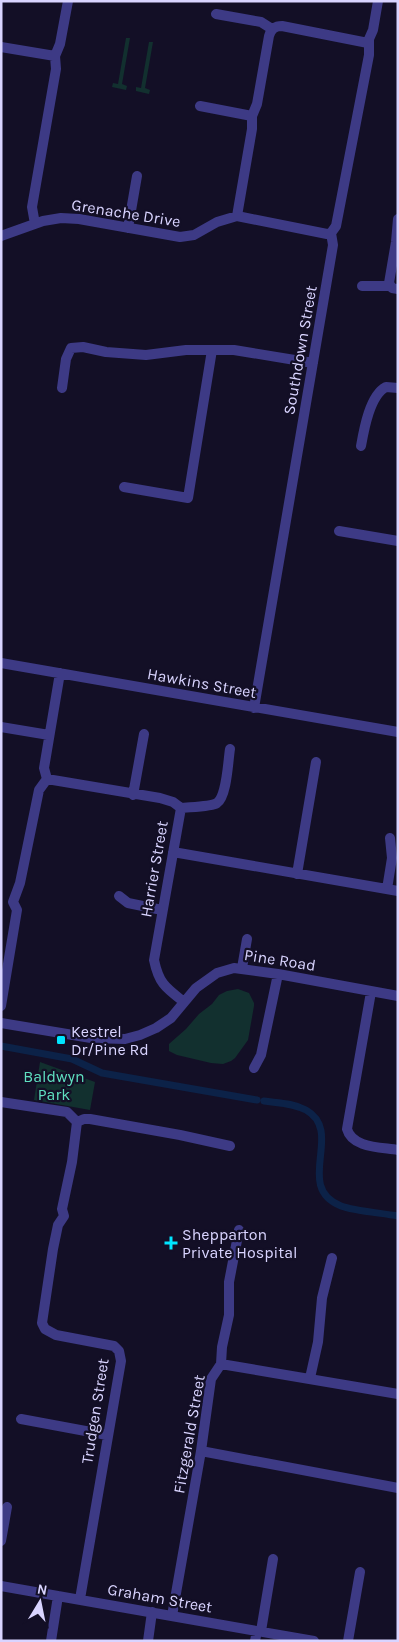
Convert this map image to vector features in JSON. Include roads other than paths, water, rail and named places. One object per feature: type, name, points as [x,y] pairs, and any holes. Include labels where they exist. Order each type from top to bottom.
[{"type":"street","points":[[34,224],[32,207],[56,69],[55,56],[60,44],[68,1]]},
{"type":"street","name":"Southdown Street","points":[[254,708],[333,245],[332,233],[336,226],[369,55],[368,43],[373,30],[378,1]]},
{"type":"street","points":[[216,14],[261,22],[272,29]]},
{"type":"street","points":[[332,233],[327,234],[237,216],[252,129],[252,116],[257,104],[269,36],[272,29],[282,26],[368,43]]},
{"type":"street","points":[[1,47],[55,56]]},
{"type":"street","points":[[200,106],[252,116]]},
{"type":"street","points":[[128,228],[137,176]]},
{"type":"street","name":"Grenache Drive","points":[[1,236],[34,224],[61,218],[79,219],[187,237],[201,232],[217,222],[237,216]]},
{"type":"street","points":[[394,288],[389,280],[398,219]]},
{"type":"street","points":[[362,286],[394,288]]},
{"type":"street","points":[[62,388],[66,359],[71,348],[83,347],[106,352],[146,356],[186,350],[234,350],[313,363]]},
{"type":"street","points":[[124,487],[188,498],[212,350]]},
{"type":"street","points":[[361,446],[365,422],[379,392],[386,387],[398,388]]},
{"type":"street","points":[[339,531],[398,541]]},
{"type":"street","name":"Hawkins Street","points":[[1,663],[398,732]]},
{"type":"street","points":[[1,1006],[17,910],[13,902],[20,883],[39,790],[47,778],[44,768],[60,674]]},
{"type":"street","points":[[1,727],[49,735]]},
{"type":"street","points":[[133,794],[144,734]]},
{"type":"street","points":[[181,808],[218,803],[223,796],[230,749]]},
{"type":"street","points":[[298,874],[316,762]]},
{"type":"street","name":"Harrier Street","points":[[47,778],[160,798],[173,802],[181,808],[154,960],[156,972],[162,984],[184,1002]]},
{"type":"street","points":[[387,889],[392,858],[390,838]]},
{"type":"street","points":[[173,852],[398,891]]},
{"type":"street","points":[[119,896],[128,903],[162,910]]},
{"type":"street","points":[[2,899],[13,902]]},
{"type":"street","points":[[242,968],[247,939]]},
{"type":"street","name":"Pine Road","points":[[1,1023],[92,1038],[125,1039],[156,1028],[171,1018],[196,988],[217,973],[242,968],[398,996]]},
{"type":"street","points":[[254,1068],[261,1055],[278,974]]},
{"type":"street","points":[[370,992],[347,1129],[350,1137],[359,1143],[398,1150]]},
{"type":"street","points":[[1,1102],[67,1112],[78,1122],[90,1119],[230,1146]]},
{"type":"street","name":"Trudgen Street","points":[[78,1122],[62,1209],[57,1214],[56,1221],[58,1225],[42,1323],[50,1333],[114,1346],[118,1351],[121,1361],[80,1600]]},
{"type":"street","name":"Fitzgerald Street","points":[[172,1616],[212,1380],[221,1364],[222,1347],[229,1315],[229,1282],[240,1230]]},
{"type":"street","points":[[310,1378],[318,1342],[322,1298],[332,1258]]},
{"type":"street","points":[[221,1364],[398,1394]]},
{"type":"street","points":[[21,1420],[107,1435]]},
{"type":"street","points":[[201,1451],[398,1488]]},
{"type":"street","points":[[1,1541],[8,1507]]},
{"type":"street","points":[[258,1634],[273,1558]]},
{"type":"street","points":[[348,1641],[360,1572]]},
{"type":"street","name":"Graham Street","points":[[1,1586],[152,1612],[258,1634],[314,1641]]},
{"type":"street","points":[[51,1641],[58,1596]]},
{"type":"street","points":[[148,1641],[152,1612]]},
{"type":"waterway","points":[[1,1046],[72,1059],[102,1073],[257,1100]]},
{"type":"waterway","points":[[264,1101],[296,1106],[306,1110],[317,1120],[321,1132],[322,1145],[319,1173],[321,1186],[327,1197],[347,1208],[398,1216]]},
{"type":"place","name":"Kestrel Dr/Pine Rd","points":[[61,1040]]},
{"type":"place","name":"Shepparton Private Hospital","points":[[171,1243]]},
{"type":"park label","name":"Baldwyn Park","points":[[54,1085]]}]
